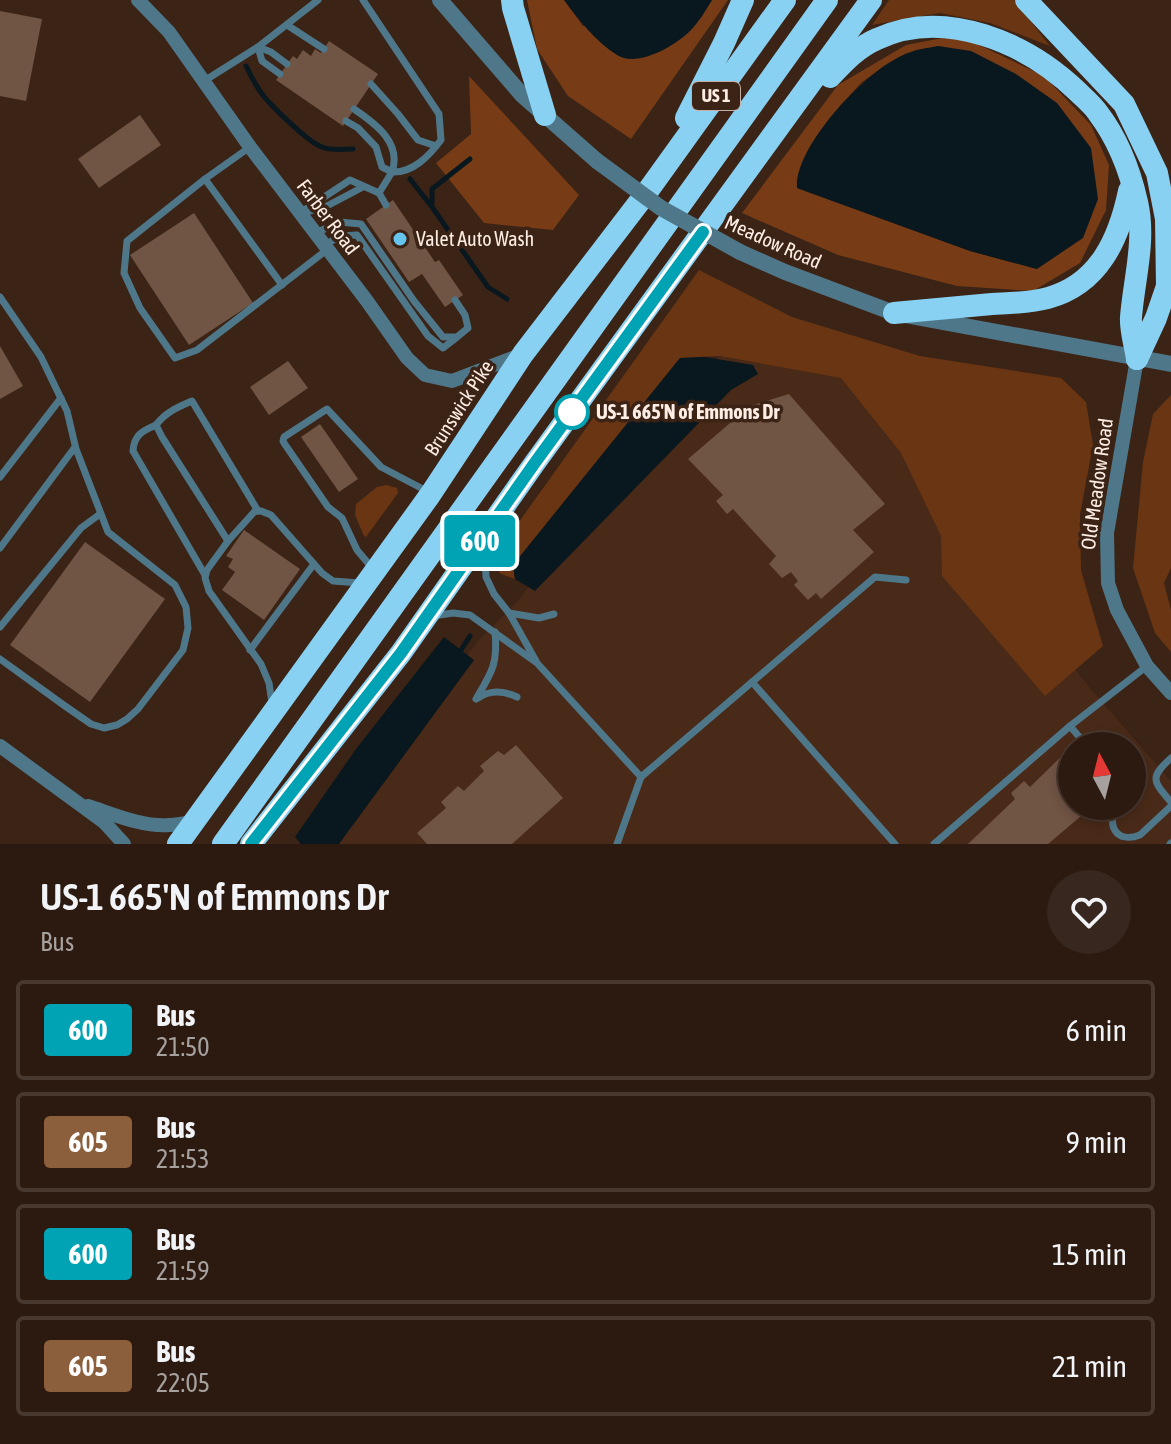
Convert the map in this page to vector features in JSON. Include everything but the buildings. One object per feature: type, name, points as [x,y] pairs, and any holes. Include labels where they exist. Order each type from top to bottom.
[{"type":"highway","points":[[512,0],[545,115]]},
{"type":"highway","points":[[647,192],[718,57],[743,0]]},
{"type":"highway","name":"Brunswick Pike","points":[[178,844],[430,495],[523,354],[647,192],[785,0]]},
{"type":"highway","name":"US 1","points":[[223,844],[827,0]]},
{"type":"highway","points":[[251,844],[382,677],[871,0]]},
{"type":"highway","points":[[1026,0],[1124,104],[1157,173],[1166,219],[1169,292],[1137,359]]},
{"type":"highway","points":[[772,138],[849,57],[876,39],[900,31],[939,28],[974,32],[1004,41],[1039,60],[1069,83],[1097,111],[1118,144],[1131,182],[1138,205],[1139,248],[1131,320],[1137,359]]},
{"type":"highway","points":[[894,313],[1045,299],[1062,293],[1097,267],[1112,245],[1121,227],[1131,182]]},
{"type":"street","name":"Farber Road","points":[[138,0],[169,32],[407,358],[425,375],[452,381],[523,354]]},
{"type":"street","name":"Meadow Road","points":[[440,0],[522,95],[597,161],[661,208],[740,252],[894,313],[1171,364]]},
{"type":"street","name":"Old Meadow Road","points":[[1137,359],[1110,507],[1106,556],[1108,583],[1117,610],[1147,666],[1171,693]]},
{"type":"street","points":[[0,746],[104,822],[124,844]]},
{"type":"street","points":[[76,802],[156,825],[194,821]]},
{"type":"lane","points":[[204,81],[258,47],[318,0]]},
{"type":"lane","points":[[346,121],[358,128],[376,147],[382,167],[392,172],[403,172],[427,158],[441,140],[439,114],[363,0]]},
{"type":"lane","points":[[287,25],[324,49]]},
{"type":"lane","points":[[258,47],[287,64]]},
{"type":"lane","points":[[258,47],[262,61],[280,74]]},
{"type":"lane","points":[[371,84],[418,140],[436,146]]},
{"type":"lane","points":[[354,109],[373,122],[390,141],[396,161],[379,193]]},
{"type":"lane","points":[[250,147],[127,241],[124,273],[140,308],[175,358],[197,350],[282,285],[339,222],[361,224],[443,337],[457,337]]},
{"type":"lane","points":[[205,179],[282,285]]},
{"type":"lane","points":[[300,213],[350,180],[379,193],[386,205]]},
{"type":"lane","points":[[322,242],[357,235],[428,336],[443,348],[468,328],[465,315],[455,300]]},
{"type":"lane","points":[[0,297],[41,357],[67,411],[75,447],[108,532],[175,585],[186,607],[188,628],[183,650],[138,709],[117,725],[104,728],[91,724],[0,659]]},
{"type":"lane","points":[[0,477],[61,398]]},
{"type":"lane","points":[[258,511],[192,401],[173,409],[156,425],[140,432],[133,451],[205,575],[209,591],[261,664],[269,683],[273,712]]},
{"type":"lane","points":[[205,575],[228,541],[258,511],[271,515],[333,581],[370,578],[342,518],[328,507],[284,443],[284,437],[324,409],[329,410],[381,467],[430,495]]},
{"type":"lane","points":[[156,425],[228,541]]},
{"type":"lane","points":[[0,548],[75,447]]},
{"type":"lane","points":[[0,627],[81,528],[100,514]]},
{"type":"lane","points":[[491,525],[485,556],[486,577],[537,663]]},
{"type":"lane","points":[[250,650],[314,564]]},
{"type":"lane","points":[[617,844],[641,777],[875,577],[906,580]]},
{"type":"lane","points":[[426,617],[453,613],[470,615],[537,663],[641,777]]},
{"type":"lane","points":[[509,613],[539,618],[554,614]]},
{"type":"lane","points":[[495,632],[494,670],[476,699],[486,692],[506,692],[517,697]]},
{"type":"lane","points":[[934,844],[1070,726],[1147,666]]},
{"type":"lane","points":[[752,682],[895,844]]},
{"type":"lane","points":[[1070,726],[1075,732]]},
{"type":"lane","points":[[1112,820],[1111,825],[1119,836],[1130,839],[1140,835],[1171,804],[1156,785],[1155,777],[1158,769],[1171,758]]},
{"type":"shaded area","points":[[527,0],[564,0],[583,26],[690,31],[712,0],[728,0],[631,139],[568,96],[537,49]]},
{"type":"shaded area","points":[[564,0],[712,0],[683,37],[666,49],[635,59],[617,55],[602,43]]},
{"type":"shaded area","points":[[889,0],[1014,0],[1050,46],[990,23],[940,13],[872,25]]},
{"type":"shaded area","points":[[958,35],[1044,76],[1091,125],[1109,165],[1106,210],[1080,263],[1033,291],[957,286],[838,255],[742,213],[838,85],[906,45]],"holes":[[[907,53],[1037,269],[970,251],[797,188],[809,149],[839,107],[861,83]]]},
{"type":"shaded area","points":[[938,46],[971,51],[1016,74],[1057,103],[1091,148],[1098,199],[1083,238],[1037,269],[970,251],[797,188],[799,171],[808,151],[837,110],[855,91],[892,61],[911,52]]},
{"type":"shaded area","points":[[469,76],[579,195],[553,230],[484,223],[436,163],[471,134]]},
{"type":"shaded area","points":[[699,270],[792,317],[920,356],[1061,378],[1086,402],[1093,445],[1080,515],[1081,570],[1103,646],[1045,696],[942,576],[941,536],[901,453],[841,378],[720,356],[680,358],[513,565],[515,579],[499,573],[506,540]]},
{"type":"shaded area","points":[[720,356],[841,378],[1128,732],[1058,732],[1058,820],[1146,820],[1146,752],[1171,781],[1171,844],[324,844],[479,640],[517,602],[647,434]]},
{"type":"shaded area","points":[[705,357],[753,365],[758,374],[731,390],[535,591],[515,579],[513,565],[680,358]]},
{"type":"shaded area","points":[[1171,395],[1171,568],[1164,583],[1171,610],[1171,652],[1155,633],[1133,568],[1143,462],[1153,414]]},
{"type":"shaded area","points":[[386,485],[397,488],[398,493],[366,537],[355,515],[356,504],[377,487]]},
{"type":"shaded area","points":[[444,637],[474,660],[339,844],[301,844],[295,837],[356,749]]},
{"type":"waterway","points":[[246,66],[262,94],[308,138],[326,148],[353,149]]},
{"type":"waterway","points":[[432,204],[432,189],[470,159]]},
{"type":"waterway","points":[[410,179],[488,287],[507,299]]},
{"type":"waterway","points":[[459,653],[470,636]]},
{"type":"bus line","name":"600","points":[[251,844],[401,653],[703,232]]},
{"type":"place","name":"Valet Auto Wash","points":[[400,239]]},
{"type":"place","name":"US-1 665'N of Emmons Dr","points":[[572,412]]}]
